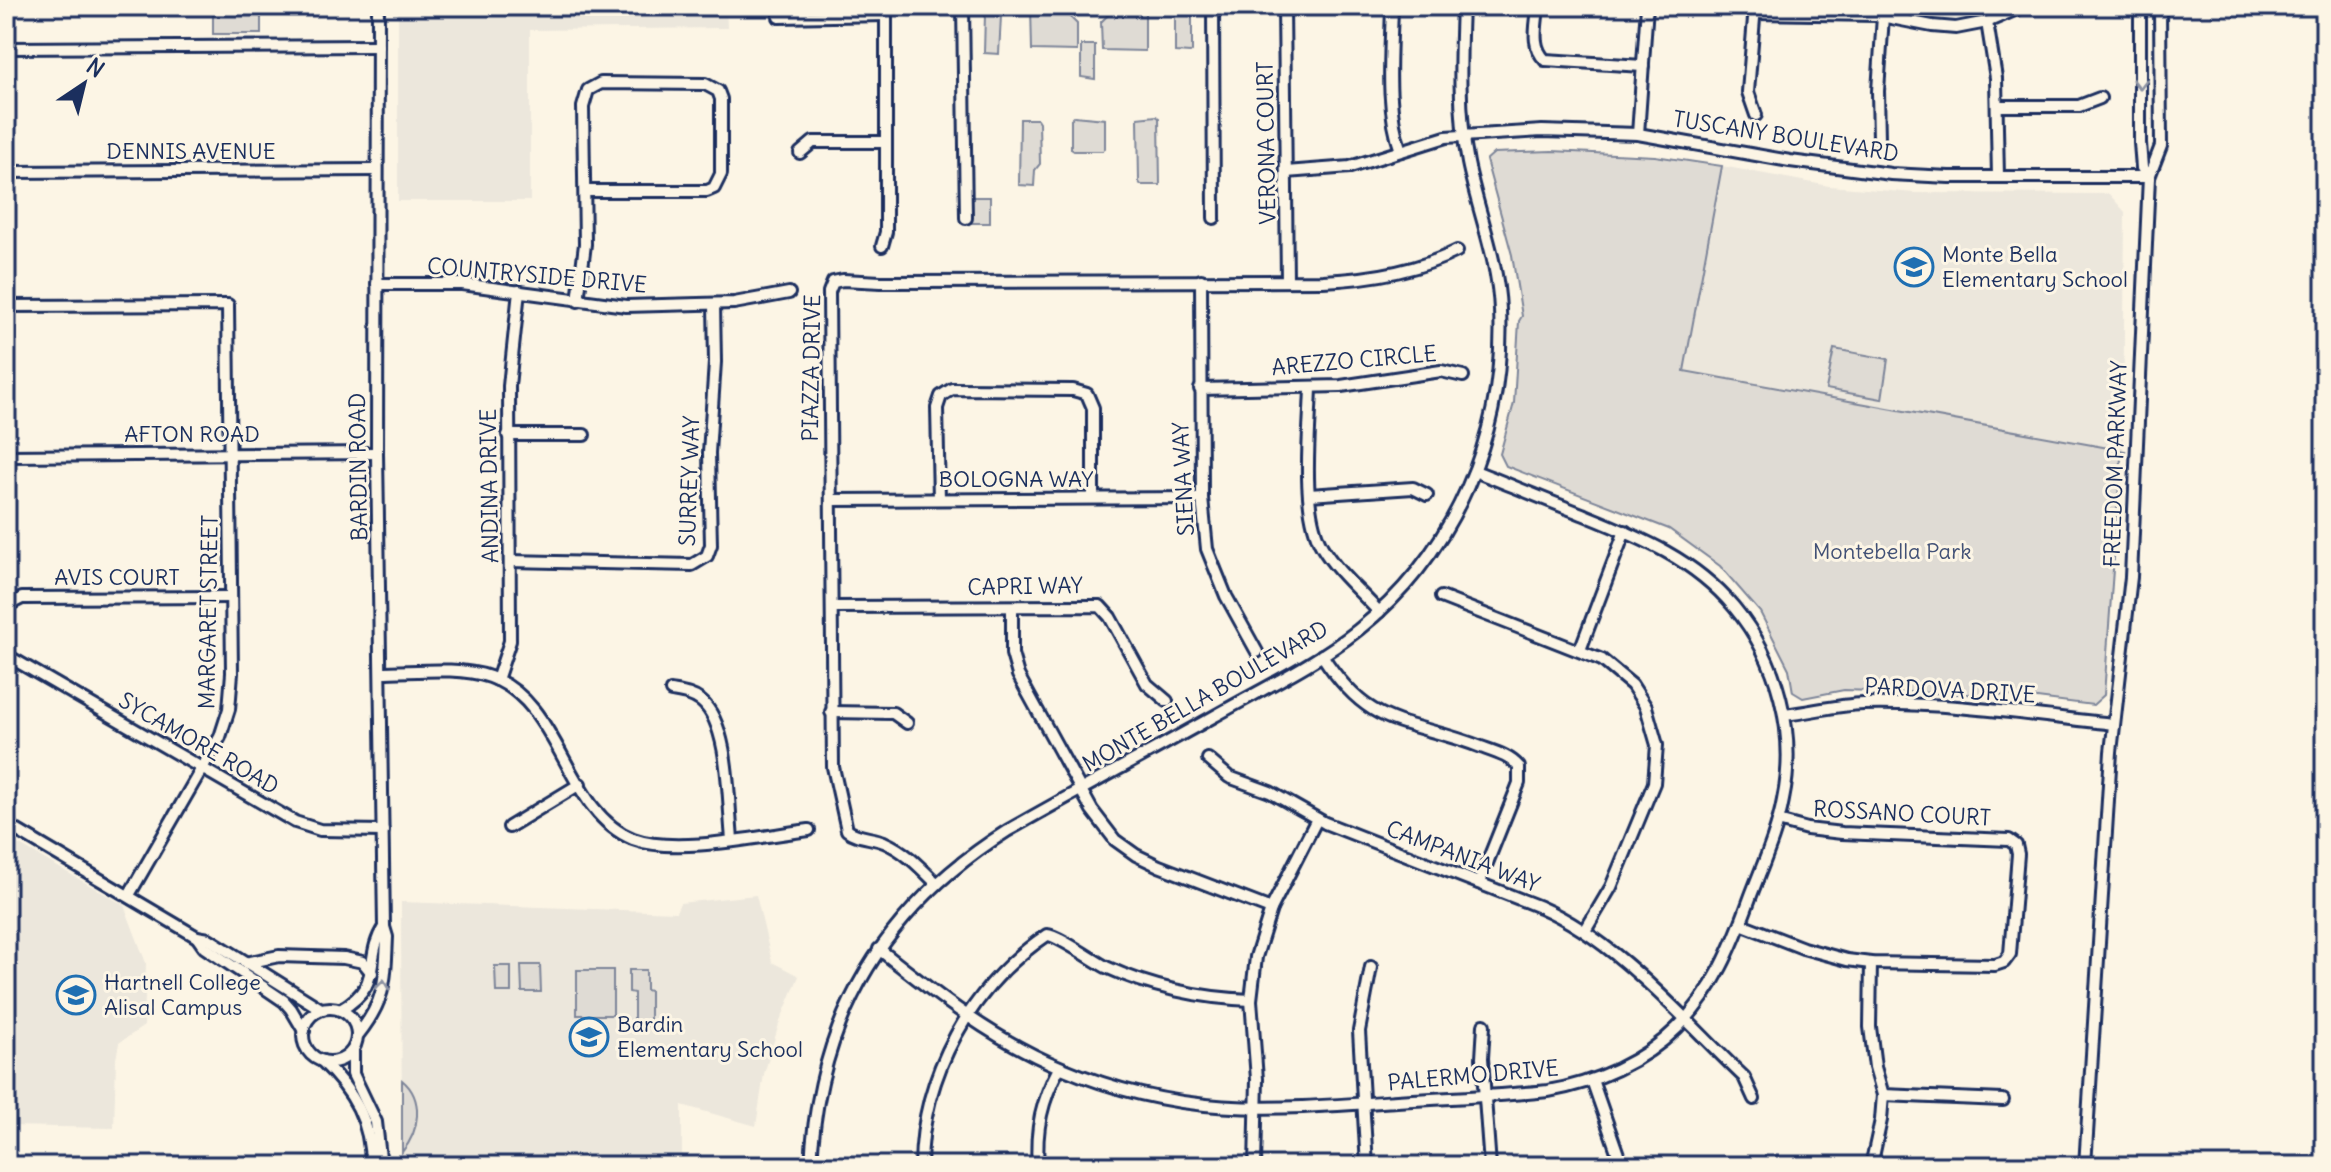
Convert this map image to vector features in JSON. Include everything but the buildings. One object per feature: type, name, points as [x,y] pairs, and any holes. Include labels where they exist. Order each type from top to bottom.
[{"type":"street","name":"BARDIN ROAD","points":[[357,1036],[372,1018],[381,998],[387,939],[384,927],[377,453],[378,6]]},
{"type":"street","points":[[779,6],[779,17],[886,11],[886,232],[882,246]]},
{"type":"street","points":[[963,6],[966,218]]},
{"type":"street","points":[[1213,6],[1214,218]]},
{"type":"street","name":"VERONA COURT","points":[[1284,6],[1287,281]]},
{"type":"street","points":[[1392,6],[1392,111],[1401,151]]},
{"type":"street","name":"MONTE BELLA BOULEVARD","points":[[811,1166],[816,1105],[827,1057],[842,1016],[879,949],[904,916],[936,883],[986,844],[1322,655],[1379,612],[1406,585],[1453,517],[1475,471],[1495,396],[1501,343],[1495,263],[1471,176],[1464,134],[1462,6]]},
{"type":"street","points":[[1538,6],[1535,42],[1545,60],[1643,66]]},
{"type":"street","points":[[1638,134],[1647,6]]},
{"type":"street","points":[[1756,115],[1748,92],[1754,10],[1883,16],[1944,28],[1987,22],[2024,6]]},
{"type":"street","name":"FREEDOM PARKWAY","points":[[2140,6],[2140,143],[2142,168],[2149,177]]},
{"type":"street","name":"FREEDOM PARKWAY","points":[[2085,1166],[2111,752],[2131,577],[2149,177],[2161,146],[2160,6]]},
{"type":"street","points":[[1879,139],[1878,91],[1883,16]]},
{"type":"street","points":[[1987,22],[1998,106],[1998,177]]},
{"type":"street","points":[[6,48],[378,46]]},
{"type":"street","points":[[578,301],[584,261],[584,100],[591,87],[601,83],[705,84],[715,88],[721,99],[721,174],[714,188],[707,191],[585,191]]},
{"type":"street","points":[[1998,106],[2079,106],[2100,98]]},
{"type":"street","name":"TUSCANY BOULEVARD","points":[[1286,172],[1350,167],[1429,141],[1464,134],[1542,131],[1638,134],[1835,168],[1891,174],[2149,177]]},
{"type":"street","points":[[800,153],[813,142],[885,142]]},
{"type":"street","name":"DENNIS AVENUE","points":[[6,172],[376,170]]},
{"type":"street","name":"PIAZZA DRIVE","points":[[936,883],[897,848],[847,830],[833,767],[829,292],[833,282],[1345,280],[1426,265],[1457,251]]},
{"type":"street","name":"SIENA WAY","points":[[1201,280],[1202,498],[1207,549],[1215,573],[1257,652]]},
{"type":"street","name":"COUNTRYSIDE DRIVE","points":[[377,284],[462,284],[626,306],[752,301],[789,293]]},
{"type":"street","name":"ANDINA DRIVE","points":[[497,680],[510,641],[508,435],[510,364],[519,291]]},
{"type":"street","name":"SURREY WAY","points":[[510,561],[692,565],[707,556],[711,545],[709,441],[715,362],[714,304]]},
{"type":"street","name":"MARGARET STREET","points":[[6,306],[228,305],[231,454],[229,709],[220,737],[203,769],[129,895]]},
{"type":"street","name":"AREZZO CIRCLE","points":[[1200,389],[1369,384],[1441,371],[1463,376]]},
{"type":"street","points":[[1311,387],[1309,495],[1312,521],[1323,549],[1379,612]]},
{"type":"street","points":[[939,499],[937,408],[941,396],[952,389],[1073,390],[1087,394],[1093,408],[1093,498]]},
{"type":"street","points":[[508,435],[584,435]]},
{"type":"street","name":"AFTON ROAD","points":[[6,456],[377,453]]},
{"type":"street","name":"PALERMO DRIVE","points":[[879,949],[1008,1041],[1059,1068],[1155,1099],[1205,1107],[1257,1110],[1548,1091],[1592,1080],[1650,1050],[1685,1020],[1716,980],[1741,924],[1778,821],[1787,779],[1784,715],[1765,656],[1746,623],[1730,602],[1701,574],[1676,556],[1625,531],[1475,471]]},
{"type":"street","points":[[1309,495],[1413,488],[1427,495]]},
{"type":"street","name":"BOLOGNA WAY","points":[[831,500],[1202,498]]},
{"type":"street","points":[[1580,650],[1625,531]]},
{"type":"street","name":"AVIS COURT","points":[[6,606],[22,598],[231,597]]},
{"type":"street","points":[[1441,597],[1580,650],[1613,667],[1640,695],[1656,733],[1654,783],[1611,887],[1585,931]]},
{"type":"street","name":"CAPRI WAY","points":[[833,607],[1100,606],[1110,617],[1147,684],[1167,701]]},
{"type":"street","points":[[1012,607],[1012,654],[1018,675],[1107,832],[1136,855],[1159,866],[1271,909]]},
{"type":"street","name":"SYCAMORE ROAD","points":[[6,655],[304,826],[329,831],[383,831]]},
{"type":"street","points":[[1322,655],[1350,693],[1374,712],[1401,724],[1460,739],[1511,759],[1519,767],[1519,783],[1479,883]]},
{"type":"street","points":[[381,672],[463,672],[497,680],[518,693],[531,707],[605,819],[631,838],[669,846],[809,830]]},
{"type":"street","points":[[671,691],[694,696],[708,707],[715,721],[721,740],[732,839]]},
{"type":"street","name":"PARDOVA DRIVE","points":[[1784,715],[1877,704],[2003,711],[2114,724]]},
{"type":"street","points":[[831,712],[893,713],[907,723]]},
{"type":"street","name":"CAMPANIA WAY","points":[[1208,759],[1229,777],[1277,795],[1317,819],[1554,913],[1585,931],[1614,954],[1744,1077],[1754,1099]]},
{"type":"street","points":[[509,827],[580,784]]},
{"type":"street","points":[[1255,1166],[1257,1110],[1251,1000],[1256,957],[1271,909],[1317,819]]},
{"type":"street","name":"ROSSANO COURT","points":[[1741,924],[1823,955],[1871,963],[1987,965],[2004,962],[2010,954],[2018,854],[2016,845],[2004,839],[1842,833],[1807,829],[1778,821]]},
{"type":"street","points":[[6,824],[197,937],[209,939],[321,1009],[340,1010],[354,1024],[357,1036],[353,1049],[353,1074],[376,1122],[381,1166]]},
{"type":"street","name":"BARDIN ROAD","points":[[340,1010],[359,995],[372,973],[378,935],[384,927]]},
{"type":"street","points":[[921,1166],[925,1123],[933,1088],[951,1044],[968,1014],[1012,963],[1050,934],[1105,966],[1149,983],[1195,995],[1251,1000]]},
{"type":"street","points":[[197,937],[204,947],[284,1001],[291,1009],[304,1031],[307,1048],[351,1091],[359,1105],[368,1130],[371,1166]]},
{"type":"street","points":[[246,963],[279,956],[355,960],[363,962],[372,973]]},
{"type":"street","points":[[276,982],[272,968],[279,956]]},
{"type":"street","points":[[1871,963],[1871,1035],[1883,1095],[1871,1166]]},
{"type":"street","points":[[1367,1166],[1359,1020],[1371,967]]},
{"type":"street","points":[[304,1031],[313,1015],[321,1009]]},
{"type":"street","points":[[1484,1025],[1490,1166]]},
{"type":"street","points":[[322,1061],[335,1062],[353,1049]]},
{"type":"street","points":[[1038,1166],[1040,1116],[1059,1068]]},
{"type":"street","points":[[1592,1080],[1622,1166]]},
{"type":"street","points":[[1883,1095],[2003,1100]]},
{"type":"shaded area","points":[[398,6],[726,6],[727,28],[530,30],[530,201],[398,201]]},
{"type":"shaded area","name":"Monte Bella Elementary School","points":[[1722,166],[1829,186],[1915,193],[2109,194],[2125,212],[2123,450],[1684,371]]},
{"type":"shaded area","name":"Hartnell College Alisal Campus","points":[[18,844],[124,905],[146,963],[144,1026],[119,1043],[114,1128],[6,1126],[6,866]]},
{"type":"shaded area","name":"Bardin Elementary School","points":[[756,895],[772,962],[799,976],[779,1024],[764,1074],[756,1126],[682,1105],[682,1166],[402,1166],[401,902],[676,912],[680,903]]},
{"type":"green space","points":[[213,6],[261,6],[261,34],[213,34]]},
{"type":"green space","points":[[1031,6],[1059,6],[1077,24],[1077,51],[1032,50]]},
{"type":"green space","points":[[1117,6],[1145,6],[1145,51],[1102,50],[1101,22]]},
{"type":"green space","points":[[1177,13],[1192,15],[1190,53],[1175,52]]},
{"type":"green space","points":[[985,14],[1001,16],[999,54],[984,53]]},
{"type":"green space","points":[[1081,45],[1095,45],[1095,79],[1081,77]]},
{"type":"green space","points":[[1074,116],[1105,119],[1103,151],[1071,149],[1071,119]]},
{"type":"green space","points":[[1138,118],[1159,118],[1160,185],[1141,185]]},
{"type":"green space","points":[[1020,119],[1037,119],[1039,122],[1040,164],[1035,170],[1034,186],[1019,185]]},
{"type":"green space","name":"Montebella Park","points":[[1552,151],[1655,156],[1722,166],[1684,371],[2125,451],[2121,458],[2104,695],[2093,705],[2021,696],[1844,690],[1803,698],[1793,692],[1789,669],[1760,612],[1720,566],[1669,529],[1506,466],[1500,454],[1514,403],[1519,321],[1522,316],[1512,255],[1486,160],[1494,153]]},
{"type":"green space","points":[[970,197],[990,197],[990,223],[970,223]]},
{"type":"green space","points":[[1834,349],[1888,359],[1882,399],[1826,389]]},
{"type":"green space","points":[[521,965],[540,965],[541,992],[522,992]]},
{"type":"green space","points":[[495,966],[511,966],[511,992],[496,992]]},
{"type":"green space","points":[[577,970],[613,970],[613,1015],[577,1015]]},
{"type":"green space","points":[[629,970],[646,970],[646,990],[650,991],[650,1026],[634,1026],[634,993],[629,992]]},
{"type":"green space","points":[[402,1080],[414,1096],[417,1116],[412,1135],[402,1152]]},
{"type":"place","name":"Monte Bella Elementary School","points":[[1914,267]]},
{"type":"place","name":"Hartnell College Alisal Campus","points":[[76,995]]},
{"type":"place","name":"Bardin Elementary School","points":[[589,1037]]}]
